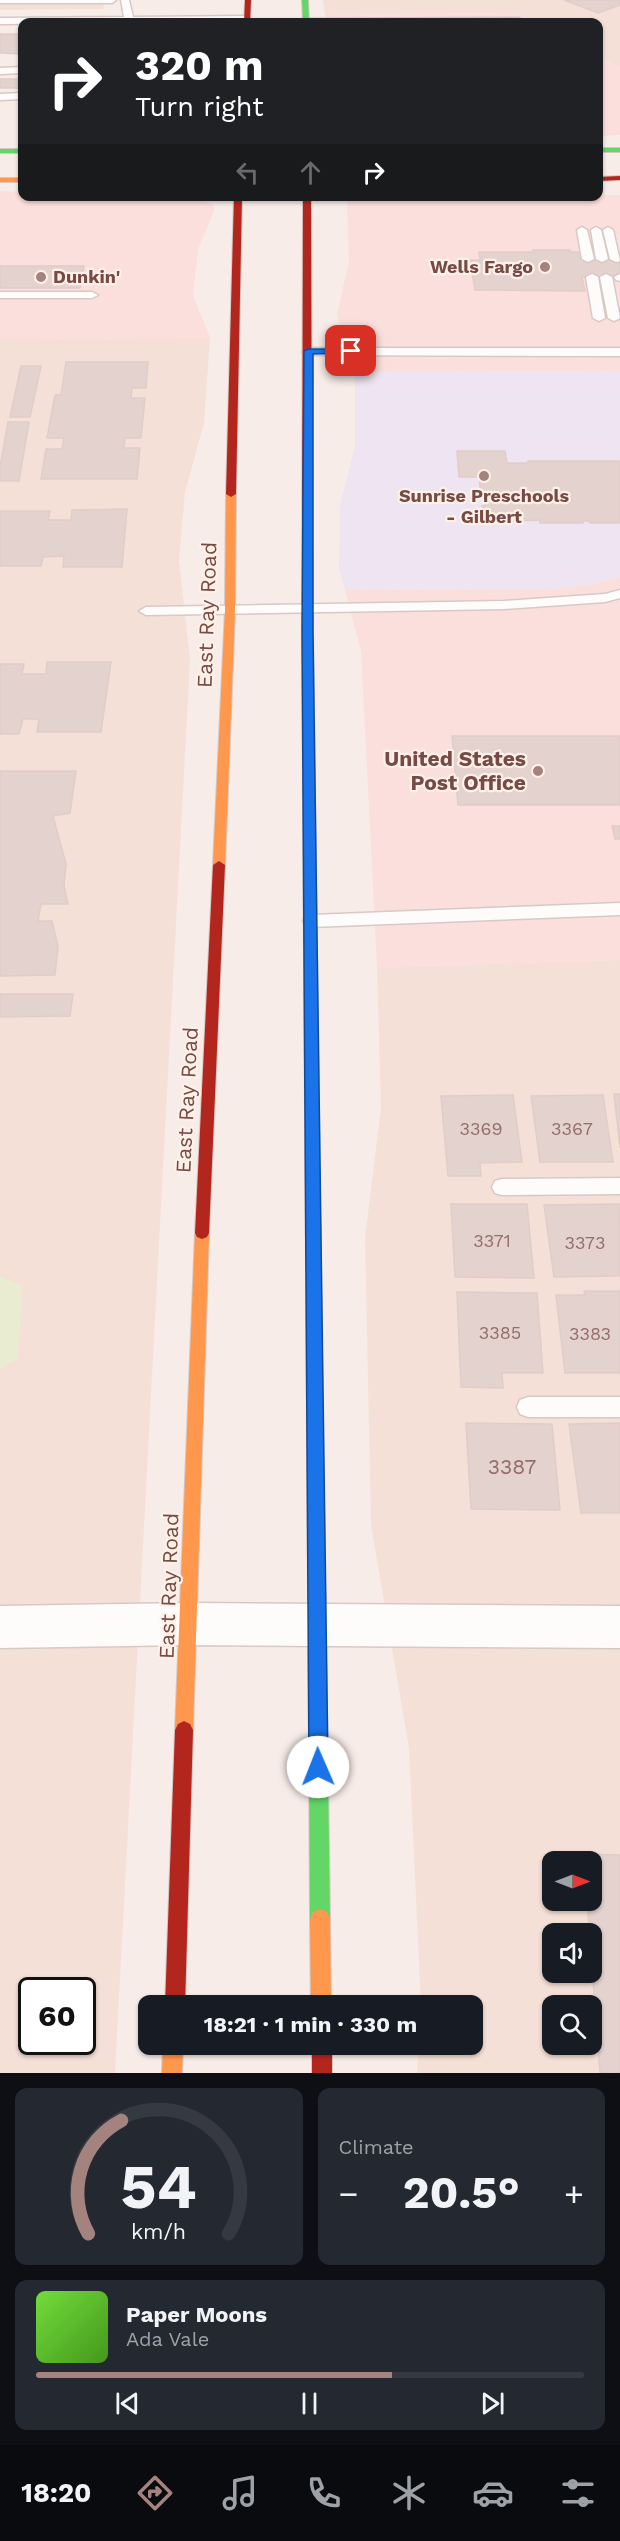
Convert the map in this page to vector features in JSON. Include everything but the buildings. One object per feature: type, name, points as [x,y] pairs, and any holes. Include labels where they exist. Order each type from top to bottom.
[{"type":"main road","points":[[247,18],[248,0]]},
{"type":"main road","points":[[305,0],[306,18]]},
{"type":"main road","points":[[603,150],[620,150]]},
{"type":"main road","points":[[0,151],[18,151]]},
{"type":"main road","points":[[603,179],[620,178]]},
{"type":"main road","points":[[0,180],[18,180]]},
{"type":"main road","name":"East Ray Road","points":[[175,1995],[199,1307],[230,610],[231,446],[238,201]]},
{"type":"main road","points":[[307,201],[307,609],[321,1995]]},
{"type":"main road","points":[[172,2073],[173,2055]]},
{"type":"main road","points":[[322,2055],[322,2073]]},
{"type":"street","points":[[0,1627],[188,1624],[620,1627]]},
{"type":"lane","points":[[0,0],[112,0]]},
{"type":"lane","points":[[125,0],[129,18]]},
{"type":"lane","points":[[0,21],[18,21]]},
{"type":"lane","points":[[0,71],[6,86],[18,74]]},
{"type":"lane","points":[[582,230],[588,259]]},
{"type":"lane","points":[[596,230],[602,259]]},
{"type":"lane","points":[[609,230],[616,259]]},
{"type":"lane","points":[[592,277],[599,318]]},
{"type":"lane","points":[[606,278],[614,318]]},
{"type":"lane","points":[[0,295],[92,295]]},
{"type":"lane","points":[[308,351],[620,352]]},
{"type":"lane","points":[[146,611],[504,605],[605,598],[620,594]]},
{"type":"lane","points":[[311,921],[620,909]]},
{"type":"lane","points":[[502,1187],[620,1186]]},
{"type":"lane","points":[[528,1407],[620,1407]]},
{"type":"shaded area","points":[[0,0],[105,0],[103,9],[0,10]]},
{"type":"shaded area","points":[[323,0],[620,0],[620,68],[603,58],[603,18],[525,18],[516,13],[325,15]]},
{"type":"shaded area","points":[[516,13],[525,18],[327,18],[325,15]]},
{"type":"shaded area","points":[[603,58],[620,68],[620,135],[603,136]]},
{"type":"shaded area","points":[[0,191],[18,192],[18,201],[204,201],[214,205],[214,211],[198,249],[193,295],[210,338],[0,339]]},
{"type":"shaded area","points":[[603,195],[620,195],[620,371],[355,372],[337,315],[349,261],[348,201],[603,201]]},
{"type":"shaded area","points":[[210,338],[204,423],[185,492],[179,560],[190,660],[115,2073],[0,2073],[0,339]]},
{"type":"shaded area","name":"Sunrise Preschools - Gilbert","points":[[620,371],[620,577],[590,585],[554,589],[345,590],[339,569],[340,505],[355,446],[355,372]]},
{"type":"shaded area","points":[[620,577],[620,960],[377,967],[361,651],[345,590],[554,589],[590,585]]},
{"type":"shaded area","points":[[620,960],[620,2073],[417,2073],[418,2055],[483,2055],[483,1995],[421,1995],[409,1748],[371,1525],[365,1238],[381,1108],[377,967]]},
{"type":"green space","points":[[0,1276],[22,1286],[18,1359],[0,1369]]},
{"type":"traffic: fast","points":[[305,0],[306,18]]},
{"type":"traffic: fast","points":[[603,150],[620,150]]},
{"type":"traffic: fast","points":[[0,151],[18,151]]},
{"type":"traffic: fast","points":[[309,800],[312,1109]]},
{"type":"traffic: fast","points":[[315,1434],[320,1919]]},
{"type":"traffic: slow","points":[[0,180],[18,180]]},
{"type":"traffic: slow","points":[[219,865],[230,610],[231,494]]},
{"type":"traffic: slow","points":[[307,541],[309,800]]},
{"type":"traffic: slow","points":[[184,1730],[202,1233]]},
{"type":"traffic: slow","points":[[320,1919],[321,1995]]},
{"type":"traffic: slow","points":[[172,2073],[173,2055]]},
{"type":"traffic: jam","points":[[247,18],[248,0]]},
{"type":"traffic: jam","points":[[603,179],[620,178]]},
{"type":"traffic: jam","points":[[231,494],[238,201]]},
{"type":"traffic: jam","points":[[307,201],[307,541]]},
{"type":"traffic: jam","points":[[202,1233],[219,865]]},
{"type":"traffic: jam","points":[[312,1109],[315,1434]]},
{"type":"traffic: jam","points":[[175,1995],[184,1730]]},
{"type":"traffic: jam","points":[[322,2055],[322,2073]]},
{"type":"place","name":"Wells Fargo","points":[[545,267]]},
{"type":"place","name":"Dunkin'","points":[[41,277]]},
{"type":"place","name":"Sunrise Preschools - Gilbert","points":[[484,476]]},
{"type":"place","name":"United States Post Office","points":[[538,771]]},
{"type":"route","points":[[318,1767],[307,631],[308,351],[351,351]]}]
